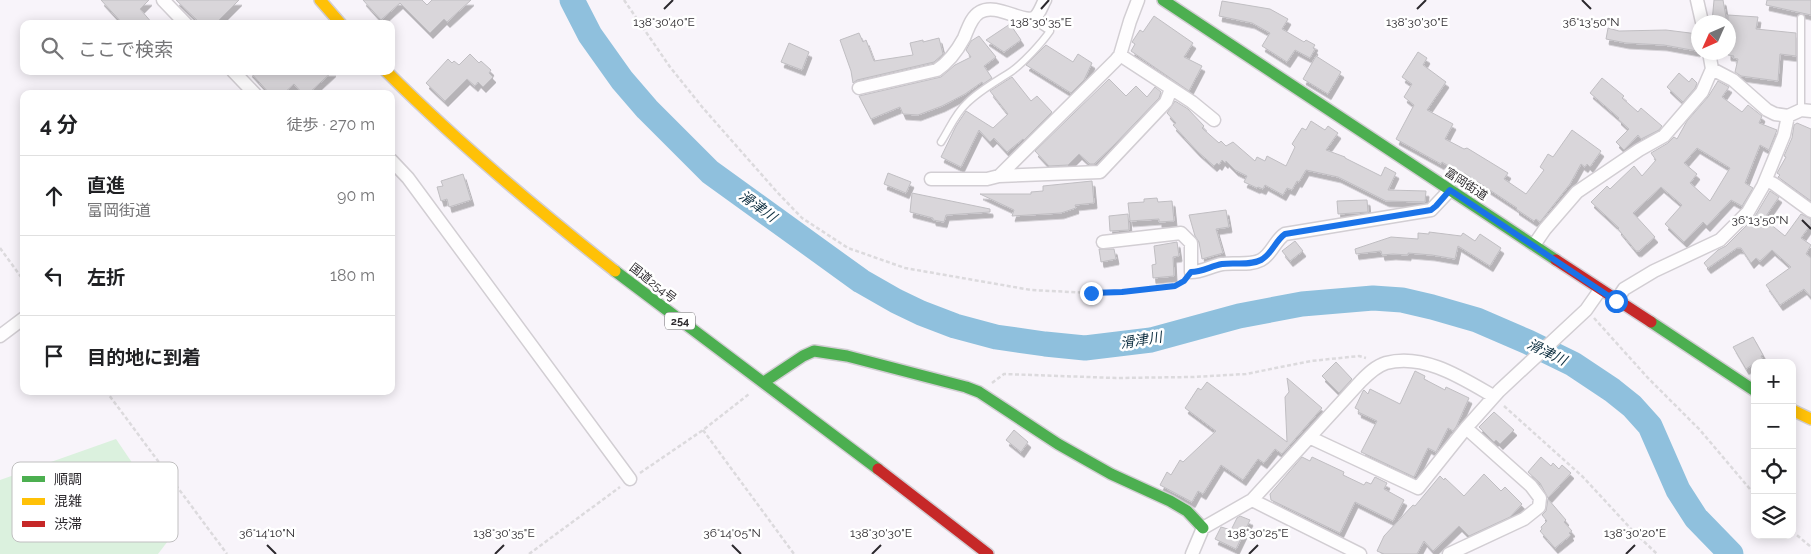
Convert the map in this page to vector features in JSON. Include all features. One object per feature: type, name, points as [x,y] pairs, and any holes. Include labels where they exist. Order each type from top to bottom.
[{"type":"main road","points":[[320,0],[338,20]]},
{"type":"main road","name":"富岡街道","points":[[1163,0],[1751,388]]},
{"type":"main road","name":"国道254号","points":[[390,75],[438,124],[543,214],[663,308],[764,382],[988,554]]},
{"type":"main road","points":[[764,382],[803,356],[814,351],[847,356],[966,386],[979,392],[1058,444],[1111,474],[1170,501],[1187,511],[1203,528]]},
{"type":"main road","points":[[1796,412],[1811,419]]},
{"type":"street","points":[[163,0],[182,20]]},
{"type":"street","points":[[859,88],[937,70],[946,64],[956,52],[970,24],[980,12],[989,9],[1004,11],[1029,19],[1034,18],[1045,0]]},
{"type":"street","points":[[999,176],[1120,55],[1138,0]]},
{"type":"street","points":[[1698,0],[1701,15]]},
{"type":"street","points":[[1120,55],[1192,102],[1214,120]]},
{"type":"street","points":[[1534,245],[1545,229],[1577,192],[1639,150],[1664,136],[1702,92],[1712,69],[1710,60]]},
{"type":"street","points":[[1712,69],[1733,80],[1767,110],[1775,114],[1788,116],[1806,111]]},
{"type":"street","points":[[237,75],[251,90]]},
{"type":"street","points":[[930,180],[987,179],[999,176],[1100,172],[1162,107],[1171,89]]},
{"type":"street","points":[[1616,301],[1624,289],[1654,270],[1720,240],[1748,212],[1766,180],[1784,135],[1788,116]]},
{"type":"street","points":[[395,164],[408,178],[630,479]]},
{"type":"street","points":[[1766,180],[1811,211]]},
{"type":"street","points":[[1103,242],[1181,233],[1191,243],[1191,272],[1198,272],[1221,264],[1256,262],[1267,255],[1280,237],[1285,234],[1431,210],[1450,190]]},
{"type":"street","points":[[1311,438],[1418,488],[1496,394],[1585,311],[1600,290]]},
{"type":"street","points":[[0,336],[20,321]]},
{"type":"street","points":[[1192,554],[1203,528],[1252,500],[1311,438],[1361,381],[1384,364],[1422,362],[1459,376],[1496,394]]},
{"type":"street","points":[[1449,554],[1524,519],[1539,507],[1540,498],[1531,486],[1466,428]]},
{"type":"street","points":[[1252,500],[1360,554]]},
{"type":"lane","points":[[941,142],[955,116],[968,101],[1013,70],[1042,44],[1050,31],[1036,22],[1034,18]]},
{"type":"lane","points":[[1801,18],[1806,111]]},
{"type":"path","points":[[624,0],[670,67],[703,108],[777,192],[802,218],[848,248],[905,268],[1031,290],[1091,293],[1122,292],[1175,286],[1184,281],[1191,272]]},
{"type":"path","points":[[0,248],[20,276]]},
{"type":"path","points":[[1585,311],[1700,430],[1754,494]]},
{"type":"path","points":[[979,392],[1004,374],[1116,378],[1193,377],[1246,374],[1310,361],[1360,356],[1384,364]]},
{"type":"path","points":[[529,554],[630,479],[703,430],[764,382]]},
{"type":"path","points":[[1496,394],[1583,477],[1657,554]]},
{"type":"path","points":[[109,395],[159,462]]},
{"type":"path","points":[[703,430],[794,554]]},
{"type":"path","points":[[178,487],[228,554]]},
{"type":"path","points":[[1796,534],[1811,547]]},
{"type":"green space","points":[[116,439],[132,462],[51,462]]},
{"type":"green space","points":[[12,476],[12,542],[167,542],[158,554],[0,554],[0,480]]},
{"type":"building","points":[[101,0],[149,0],[140,9],[150,20],[119,20]]},
{"type":"building","points":[[176,0],[239,0],[219,20],[197,20]]},
{"type":"building","points":[[363,0],[422,0],[427,5],[432,0],[471,0],[447,22],[444,19],[430,33],[400,3],[381,20]]},
{"type":"building","points":[[1714,0],[1723,0],[1726,15],[1713,15]]},
{"type":"building","points":[[1767,0],[1811,0],[1811,15],[1766,5]]},
{"type":"building","points":[[1222,1],[1270,9],[1288,19],[1282,29],[1304,42],[1306,40],[1315,45],[1310,58],[1295,50],[1287,62],[1262,46],[1270,33],[1252,23],[1219,16]]},
{"type":"building","points":[[1154,16],[1193,43],[1184,57],[1202,66],[1189,91],[1131,51],[1135,44],[1132,42],[1140,30],[1143,32]]},
{"type":"building","points":[[1736,16],[1758,17],[1756,29],[1796,33],[1796,56],[1780,54],[1778,81],[1741,76],[1735,72],[1738,59],[1736,59]]},
{"type":"building","points":[[1010,24],[1021,40],[1004,52],[986,40]]},
{"type":"building","points":[[1608,28],[1619,31],[1666,30],[1691,33],[1691,50],[1664,45],[1626,43],[1606,39]]},
{"type":"building","points":[[859,33],[863,42],[866,40],[874,61],[913,55],[910,43],[939,38],[943,54],[934,62],[857,80],[853,83],[851,71],[840,40]]},
{"type":"building","points":[[979,36],[996,57],[984,66],[992,78],[942,106],[918,115],[903,114],[900,107],[871,119],[859,96],[941,77],[955,65],[971,57],[966,50],[971,41]]},
{"type":"building","points":[[789,43],[809,52],[802,70],[781,62]]},
{"type":"building","points":[[1046,45],[1073,62],[1078,54],[1092,63],[1084,80],[1071,93],[1026,65]]},
{"type":"building","points":[[1418,52],[1427,58],[1423,65],[1446,82],[1427,110],[1453,124],[1445,139],[1464,149],[1467,148],[1508,173],[1504,179],[1526,194],[1544,170],[1540,167],[1548,154],[1553,157],[1572,130],[1601,151],[1590,167],[1587,164],[1585,167],[1581,164],[1570,184],[1540,222],[1536,219],[1534,221],[1464,173],[1463,175],[1442,162],[1441,164],[1396,139],[1414,105],[1404,97],[1412,84],[1402,77]]},
{"type":"building","points":[[470,54],[479,63],[481,61],[491,70],[489,73],[493,77],[483,87],[478,82],[475,86],[467,79],[445,101],[426,83],[448,59],[452,63],[454,61],[459,65]]},
{"type":"building","points":[[1316,56],[1341,72],[1328,94],[1303,79]]},
{"type":"building","points":[[1679,73],[1689,82],[1692,78],[1697,83],[1683,102],[1667,87]]},
{"type":"building","points":[[253,75],[329,75],[312,90],[299,90],[294,84],[287,90],[266,90]]},
{"type":"building","points":[[1012,77],[1031,101],[1037,96],[1052,112],[1024,140],[1007,152],[994,138],[990,142],[979,130],[961,167],[941,157],[956,126],[966,111],[993,128],[1008,114],[990,91]]},
{"type":"building","points":[[1602,78],[1624,96],[1622,98],[1638,112],[1641,108],[1662,126],[1659,130],[1641,139],[1638,135],[1624,150],[1616,142],[1629,129],[1590,93]]},
{"type":"building","points":[[1109,79],[1126,96],[1136,86],[1147,97],[1155,87],[1161,92],[1159,98],[1094,164],[1090,164],[1079,154],[1068,165],[1049,166],[1035,151]]},
{"type":"building","points":[[1718,81],[1729,87],[1722,97],[1742,112],[1748,105],[1762,116],[1759,123],[1777,130],[1769,150],[1760,145],[1745,183],[1753,188],[1742,206],[1731,200],[1707,226],[1703,222],[1684,242],[1665,224],[1682,205],[1661,187],[1633,213],[1655,237],[1639,251],[1636,251],[1619,228],[1591,202],[1607,186],[1610,189],[1634,166],[1642,176],[1656,160],[1651,153],[1674,137],[1677,139],[1687,121],[1708,97]],"holes":[[[1697,148],[1730,168],[1710,201],[1690,183],[1697,174],[1684,163]]]},
{"type":"building","points":[[1175,101],[1188,109],[1204,126],[1202,128],[1219,143],[1221,141],[1226,146],[1233,142],[1255,161],[1257,157],[1265,161],[1267,156],[1286,166],[1295,147],[1292,144],[1302,128],[1306,130],[1311,121],[1325,130],[1328,126],[1338,133],[1326,150],[1345,157],[1381,176],[1385,167],[1396,173],[1388,190],[1426,191],[1425,202],[1386,201],[1338,177],[1306,170],[1292,190],[1287,188],[1283,195],[1265,185],[1263,189],[1257,188],[1244,182],[1247,176],[1235,170],[1226,161],[1225,163],[1222,160],[1219,165],[1217,163],[1214,166],[1197,151],[1173,125],[1176,123],[1167,113]]},
{"type":"building","points":[[1797,123],[1811,129],[1811,201],[1778,177],[1780,175],[1777,173],[1786,157],[1784,156],[1792,138],[1794,125]]},
{"type":"building","points":[[888,173],[911,182],[906,193],[884,184]]},
{"type":"building","points":[[463,174],[471,200],[449,207],[447,199],[441,201],[437,187],[443,186],[441,181]]},
{"type":"building","points":[[1092,181],[1094,203],[1075,205],[1076,208],[1061,213],[1012,216],[1014,210],[980,194],[1031,194],[1031,192],[1043,191],[1043,186]]},
{"type":"building","points":[[1770,191],[1779,197],[1764,219],[1785,236],[1801,214],[1811,219],[1811,224],[1801,238],[1811,245],[1806,254],[1811,258],[1811,297],[1804,289],[1780,305],[1766,285],[1791,267],[1772,250],[1760,261],[1756,258],[1751,263],[1741,248],[1737,248],[1708,268],[1704,263],[1718,250],[1726,246],[1754,218]]},
{"type":"building","points":[[912,193],[990,209],[990,212],[946,215],[944,222],[933,220],[933,218],[910,212]]},
{"type":"building","points":[[1157,198],[1158,202],[1172,201],[1174,221],[1159,222],[1159,219],[1130,221],[1128,203],[1144,202],[1144,199]]},
{"type":"building","points":[[1367,200],[1368,212],[1338,214],[1337,201]]},
{"type":"building","points":[[1226,210],[1229,227],[1216,229],[1223,253],[1202,259],[1199,242],[1195,236],[1189,215]]},
{"type":"building","points":[[1128,214],[1129,230],[1110,231],[1109,216]]},
{"type":"building","points":[[1429,232],[1461,236],[1463,233],[1475,241],[1480,234],[1501,248],[1490,266],[1458,246],[1455,259],[1408,253],[1408,255],[1382,255],[1381,251],[1356,254],[1355,249],[1391,237],[1418,239],[1418,233],[1429,234]]},
{"type":"building","points":[[1295,241],[1303,251],[1290,261],[1282,251]]},
{"type":"building","points":[[1177,242],[1179,256],[1173,257],[1174,276],[1153,278],[1152,265],[1156,264],[1154,246]]},
{"type":"building","points":[[1099,249],[1114,249],[1116,259],[1101,262]]},
{"type":"building","points":[[1753,337],[1763,355],[1761,356],[1763,359],[1751,359],[1751,366],[1746,369],[1733,347]]},
{"type":"building","points":[[1336,362],[1352,379],[1339,393],[1322,376]]},
{"type":"building","points":[[1415,371],[1425,376],[1424,379],[1445,390],[1446,387],[1469,398],[1456,427],[1453,431],[1448,428],[1436,452],[1428,448],[1414,477],[1361,452],[1377,421],[1358,412],[1359,410],[1355,408],[1363,391],[1368,394],[1370,389],[1400,404]]},
{"type":"building","points":[[1287,378],[1322,408],[1282,454],[1275,449],[1264,463],[1258,459],[1243,480],[1221,465],[1203,494],[1198,491],[1192,502],[1160,485],[1167,472],[1171,475],[1180,460],[1183,462],[1216,431],[1185,408],[1198,388],[1201,390],[1207,382],[1287,442],[1285,397],[1289,392]]},
{"type":"building","points":[[1494,412],[1514,430],[1500,444],[1496,440],[1494,442],[1479,427]]},
{"type":"building","points":[[1014,430],[1028,442],[1021,452],[1006,440]]},
{"type":"building","points":[[1302,457],[1310,461],[1312,457],[1344,472],[1343,475],[1364,485],[1366,482],[1371,484],[1375,477],[1387,483],[1384,489],[1404,500],[1393,521],[1355,502],[1340,533],[1271,500],[1270,494]]},
{"type":"building","points":[[1541,457],[1551,466],[1553,463],[1559,469],[1562,465],[1571,473],[1548,498],[1540,483],[1528,472]]},
{"type":"building","points":[[1484,474],[1501,491],[1505,487],[1522,504],[1510,517],[1469,536],[1459,526],[1433,551],[1424,541],[1417,554],[1384,554],[1377,551],[1384,536],[1413,505],[1415,506],[1440,476],[1444,480],[1445,478],[1464,496]]},
{"type":"building","points":[[1548,499],[1566,520],[1564,522],[1572,531],[1569,533],[1571,535],[1555,548],[1540,531],[1547,521],[1542,515],[1546,511]]},
{"type":"building","points":[[1240,516],[1250,520],[1236,549],[1215,539],[1221,527],[1231,530]]},
{"type":"waterway","name":"滑津川","points":[[572,0],[590,35],[622,80],[647,109],[710,172],[861,281],[921,313],[955,326],[996,337],[1085,348],[1151,340],[1239,316],[1302,304],[1373,298],[1402,300],[1477,320],[1573,364],[1632,406],[1650,426],[1678,490],[1696,518],[1731,554]]},
{"type":"traffic: fast","points":[[1163,0],[1556,260]]},
{"type":"traffic: fast","points":[[615,271],[878,469]]},
{"type":"traffic: fast","points":[[1651,322],[1751,388]]},
{"type":"traffic: fast","points":[[764,382],[803,356],[814,351],[847,356],[966,387],[979,392],[1058,444],[1111,474],[1170,501],[1187,511],[1203,528]]},
{"type":"traffic: slow","points":[[320,0],[338,20]]},
{"type":"traffic: slow","points":[[390,75],[441,124],[498,174],[615,271]]},
{"type":"traffic: slow","points":[[1796,412],[1811,419]]},
{"type":"traffic: jam","points":[[1556,260],[1651,322]]},
{"type":"traffic: jam","points":[[878,469],[988,554]]},
{"type":"route","points":[[1091,293],[1122,292],[1175,286],[1184,281],[1191,272],[1198,272],[1221,264],[1256,262],[1267,255],[1280,237],[1285,234],[1431,210],[1450,190],[1616,301]]}]
